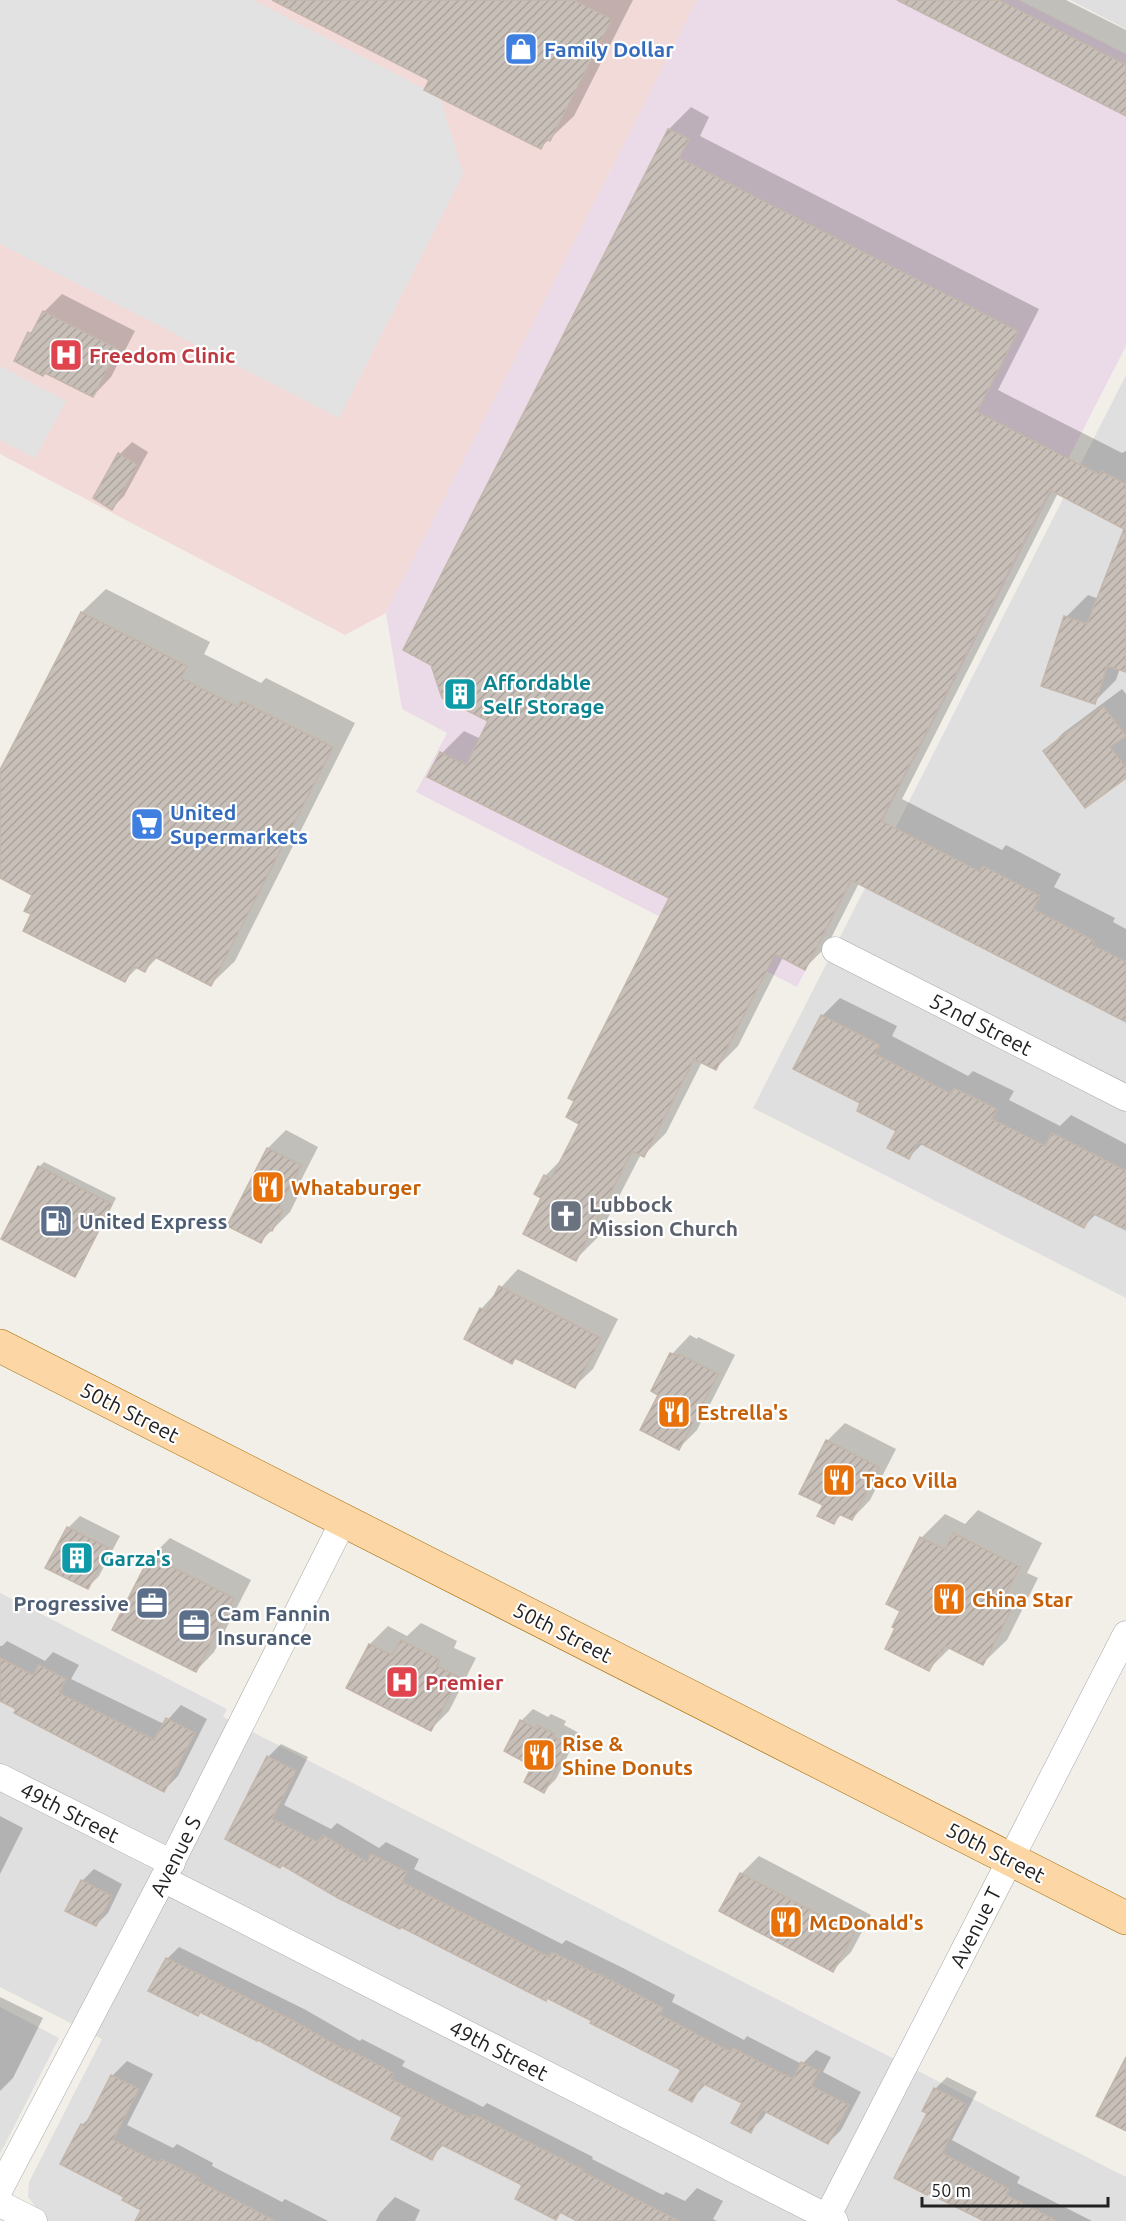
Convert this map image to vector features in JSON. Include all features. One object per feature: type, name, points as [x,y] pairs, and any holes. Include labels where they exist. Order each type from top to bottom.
[{"type":"main road","name":"50th Street","points":[[0,1346],[1126,1918]]},
{"type":"street","name":"52nd Street","points":[[835,950],[1126,1098]]},
{"type":"street","name":"Avenue S","points":[[0,2189],[167,1871],[344,1521]]},
{"type":"street","name":"Avenue T","points":[[829,2220],[1126,1634]]},
{"type":"street","name":"49th Street","points":[[0,1777],[167,1871],[829,2220]]},
{"type":"street","points":[[0,2204],[34,2221]]},
{"type":"shaded area","points":[[0,0],[697,0],[386,613],[345,635],[0,454]]},
{"type":"shaded area","points":[[0,0],[253,0],[440,97],[463,174],[339,418],[0,244]]},
{"type":"shaded area","points":[[697,0],[1019,0],[1126,54],[1126,346],[797,987],[416,792],[447,733],[402,709],[386,613]]},
{"type":"shaded area","points":[[1070,0],[1126,0],[1126,29]]},
{"type":"shaded area","points":[[0,366],[66,401],[35,458],[0,440]]},
{"type":"shaded area","points":[[1126,375],[1126,1298],[753,1108]]},
{"type":"shaded area","points":[[0,1593],[227,1709],[223,1717],[1126,2177],[1126,2221],[28,2221],[35,2206],[28,2197],[29,2182],[102,2039],[0,1987]]},
{"type":"shaded area","points":[[0,2007],[59,2038],[0,2154]]},
{"type":"building","name":"Family Dollar","points":[[272,0],[574,0],[612,19],[550,141],[546,139],[541,149],[424,90],[429,80]]},
{"type":"building","points":[[897,0],[999,0],[1126,65],[1126,116]]},
{"type":"building","points":[[668,129],[689,139],[679,158],[1018,331],[977,412],[1100,475],[1101,471],[1126,484],[1126,672],[1107,666],[1095,704],[1041,686],[1064,616],[1087,624],[1124,529],[1050,490],[881,821],[980,872],[983,866],[1040,896],[1033,909],[1094,941],[1092,945],[1126,962],[1126,1022],[851,880],[805,970],[775,954],[716,1070],[694,1059],[644,1157],[632,1151],[576,1261],[523,1234],[541,1198],[534,1194],[544,1175],[551,1179],[579,1124],[566,1117],[574,1101],[568,1098],[669,898],[427,777],[440,752],[466,765],[488,721],[442,698],[431,665],[403,650]]},
{"type":"building","name":"Freedom Clinic","points":[[43,311],[118,349],[93,397],[45,373],[43,376],[14,361],[28,332],[31,334]]},
{"type":"building","points":[[118,453],[138,465],[112,510],[93,498]]},
{"type":"building","name":"United Supermarkets","points":[[81,612],[187,666],[181,678],[238,707],[241,701],[333,747],[211,986],[153,956],[145,972],[133,966],[125,982],[23,931],[31,914],[24,911],[32,895],[0,878],[0,770]]},
{"type":"building","points":[[1103,706],[1126,736],[1110,747],[1126,768],[1126,778],[1085,808],[1043,751]]},
{"type":"building","points":[[821,1015],[880,1045],[875,1054],[951,1094],[954,1088],[997,1109],[992,1119],[1045,1146],[1052,1133],[1126,1171],[1126,1230],[1092,1213],[1084,1228],[918,1142],[909,1159],[887,1148],[896,1131],[857,1111],[860,1103],[793,1069]]},
{"type":"building","name":"Whataburger","points":[[267,1148],[301,1165],[279,1208],[283,1210],[272,1231],[268,1229],[261,1243],[227,1226]]},
{"type":"building","name":"United Express","points":[[38,1166],[112,1204],[75,1277],[1,1239]]},
{"type":"building","points":[[499,1286],[601,1338],[575,1388],[515,1358],[512,1364],[464,1339],[480,1308],[486,1312]]},
{"type":"building","name":"Estrella's","points":[[670,1353],[678,1356],[679,1354],[718,1374],[679,1450],[640,1430],[658,1395],[651,1391]]},
{"type":"building","name":"Taco Villa","points":[[826,1440],[879,1467],[852,1520],[839,1514],[834,1524],[817,1516],[823,1505],[799,1494]]},
{"type":"building","name":"Garza's","points":[[67,1527],[109,1548],[88,1589],[45,1568]]},
{"type":"building","name":"China Star","points":[[953,1533],[1020,1567],[1004,1597],[1015,1602],[983,1665],[945,1646],[929,1671],[885,1649],[900,1611],[886,1604],[920,1537],[945,1550]]},
{"type":"building","points":[[150,1556],[234,1598],[196,1672],[112,1630]]},
{"type":"building","name":"Premier","points":[[401,1640],[440,1660],[437,1666],[459,1677],[431,1731],[346,1688],[369,1644],[392,1655]]},
{"type":"building","points":[[0,1658],[33,1675],[39,1665],[66,1679],[59,1693],[154,1740],[166,1718],[195,1733],[164,1792],[14,1713],[16,1709],[0,1701]]},
{"type":"building","name":"Rise & Shine Donuts","points":[[520,1720],[536,1729],[537,1725],[555,1734],[553,1737],[569,1745],[544,1793],[524,1782],[532,1766],[504,1751]]},
{"type":"building","points":[[267,1756],[296,1771],[272,1819],[318,1842],[323,1835],[367,1862],[371,1854],[407,1872],[402,1882],[549,1957],[552,1952],[612,1981],[663,2008],[660,2015],[731,2052],[733,2048],[793,2079],[801,2062],[819,2071],[811,2086],[849,2105],[828,2144],[762,2110],[751,2133],[731,2123],[742,2103],[702,2083],[692,2102],[669,2090],[681,2070],[547,1998],[546,2001],[401,1927],[400,1929],[338,1898],[282,1865],[280,1868],[225,1839]]},
{"type":"building","name":"McDonald's","points":[[740,1873],[854,1933],[833,1972],[719,1911]]},
{"type":"building","points":[[81,1880],[112,1896],[96,1926],[65,1911]]},
{"type":"building","points":[[166,1958],[292,2020],[348,2052],[349,2050],[394,2073],[391,2079],[471,2119],[473,2114],[679,2221],[577,2221],[560,2212],[556,2220],[515,2199],[522,2185],[440,2144],[432,2160],[391,2139],[402,2117],[258,2040],[200,2012],[198,2016],[148,1991]]},
{"type":"building","points":[[1126,2057],[1126,2131],[1096,2116]]},
{"type":"building","points":[[111,2075],[139,2089],[113,2140],[159,2163],[161,2159],[199,2178],[198,2181],[275,2221],[135,2221],[141,2210],[122,2200],[124,2197],[60,2164],[81,2124],[85,2126]]},
{"type":"building","points":[[934,2088],[966,2104],[942,2153],[1009,2189],[1006,2195],[1057,2221],[984,2221],[894,2178],[927,2113],[922,2111]]},
{"type":"place","name":"Family Dollar","points":[[521,49]]},
{"type":"place","name":"Freedom Clinic","points":[[66,355]]},
{"type":"place","name":"Affordable Self Storage","points":[[460,694]]},
{"type":"place","name":"United Supermarkets","points":[[147,824]]},
{"type":"place","name":"Whataburger","points":[[268,1187]]},
{"type":"place","name":"Lubbock Mission Church","points":[[566,1216]]},
{"type":"place","name":"United Express","points":[[56,1221]]},
{"type":"place","name":"Estrella's","points":[[674,1412]]},
{"type":"place","name":"Taco Villa","points":[[839,1480]]},
{"type":"place","name":"Garza's","points":[[77,1558]]},
{"type":"place","name":"China Star","points":[[949,1599]]},
{"type":"place","name":"Progressive","points":[[152,1603]]},
{"type":"place","name":"Cam Fannin Insurance","points":[[194,1625]]},
{"type":"place","name":"Premier","points":[[402,1682]]},
{"type":"place","name":"Rise & Shine Donuts","points":[[539,1755]]},
{"type":"place","name":"McDonald's","points":[[786,1922]]}]
